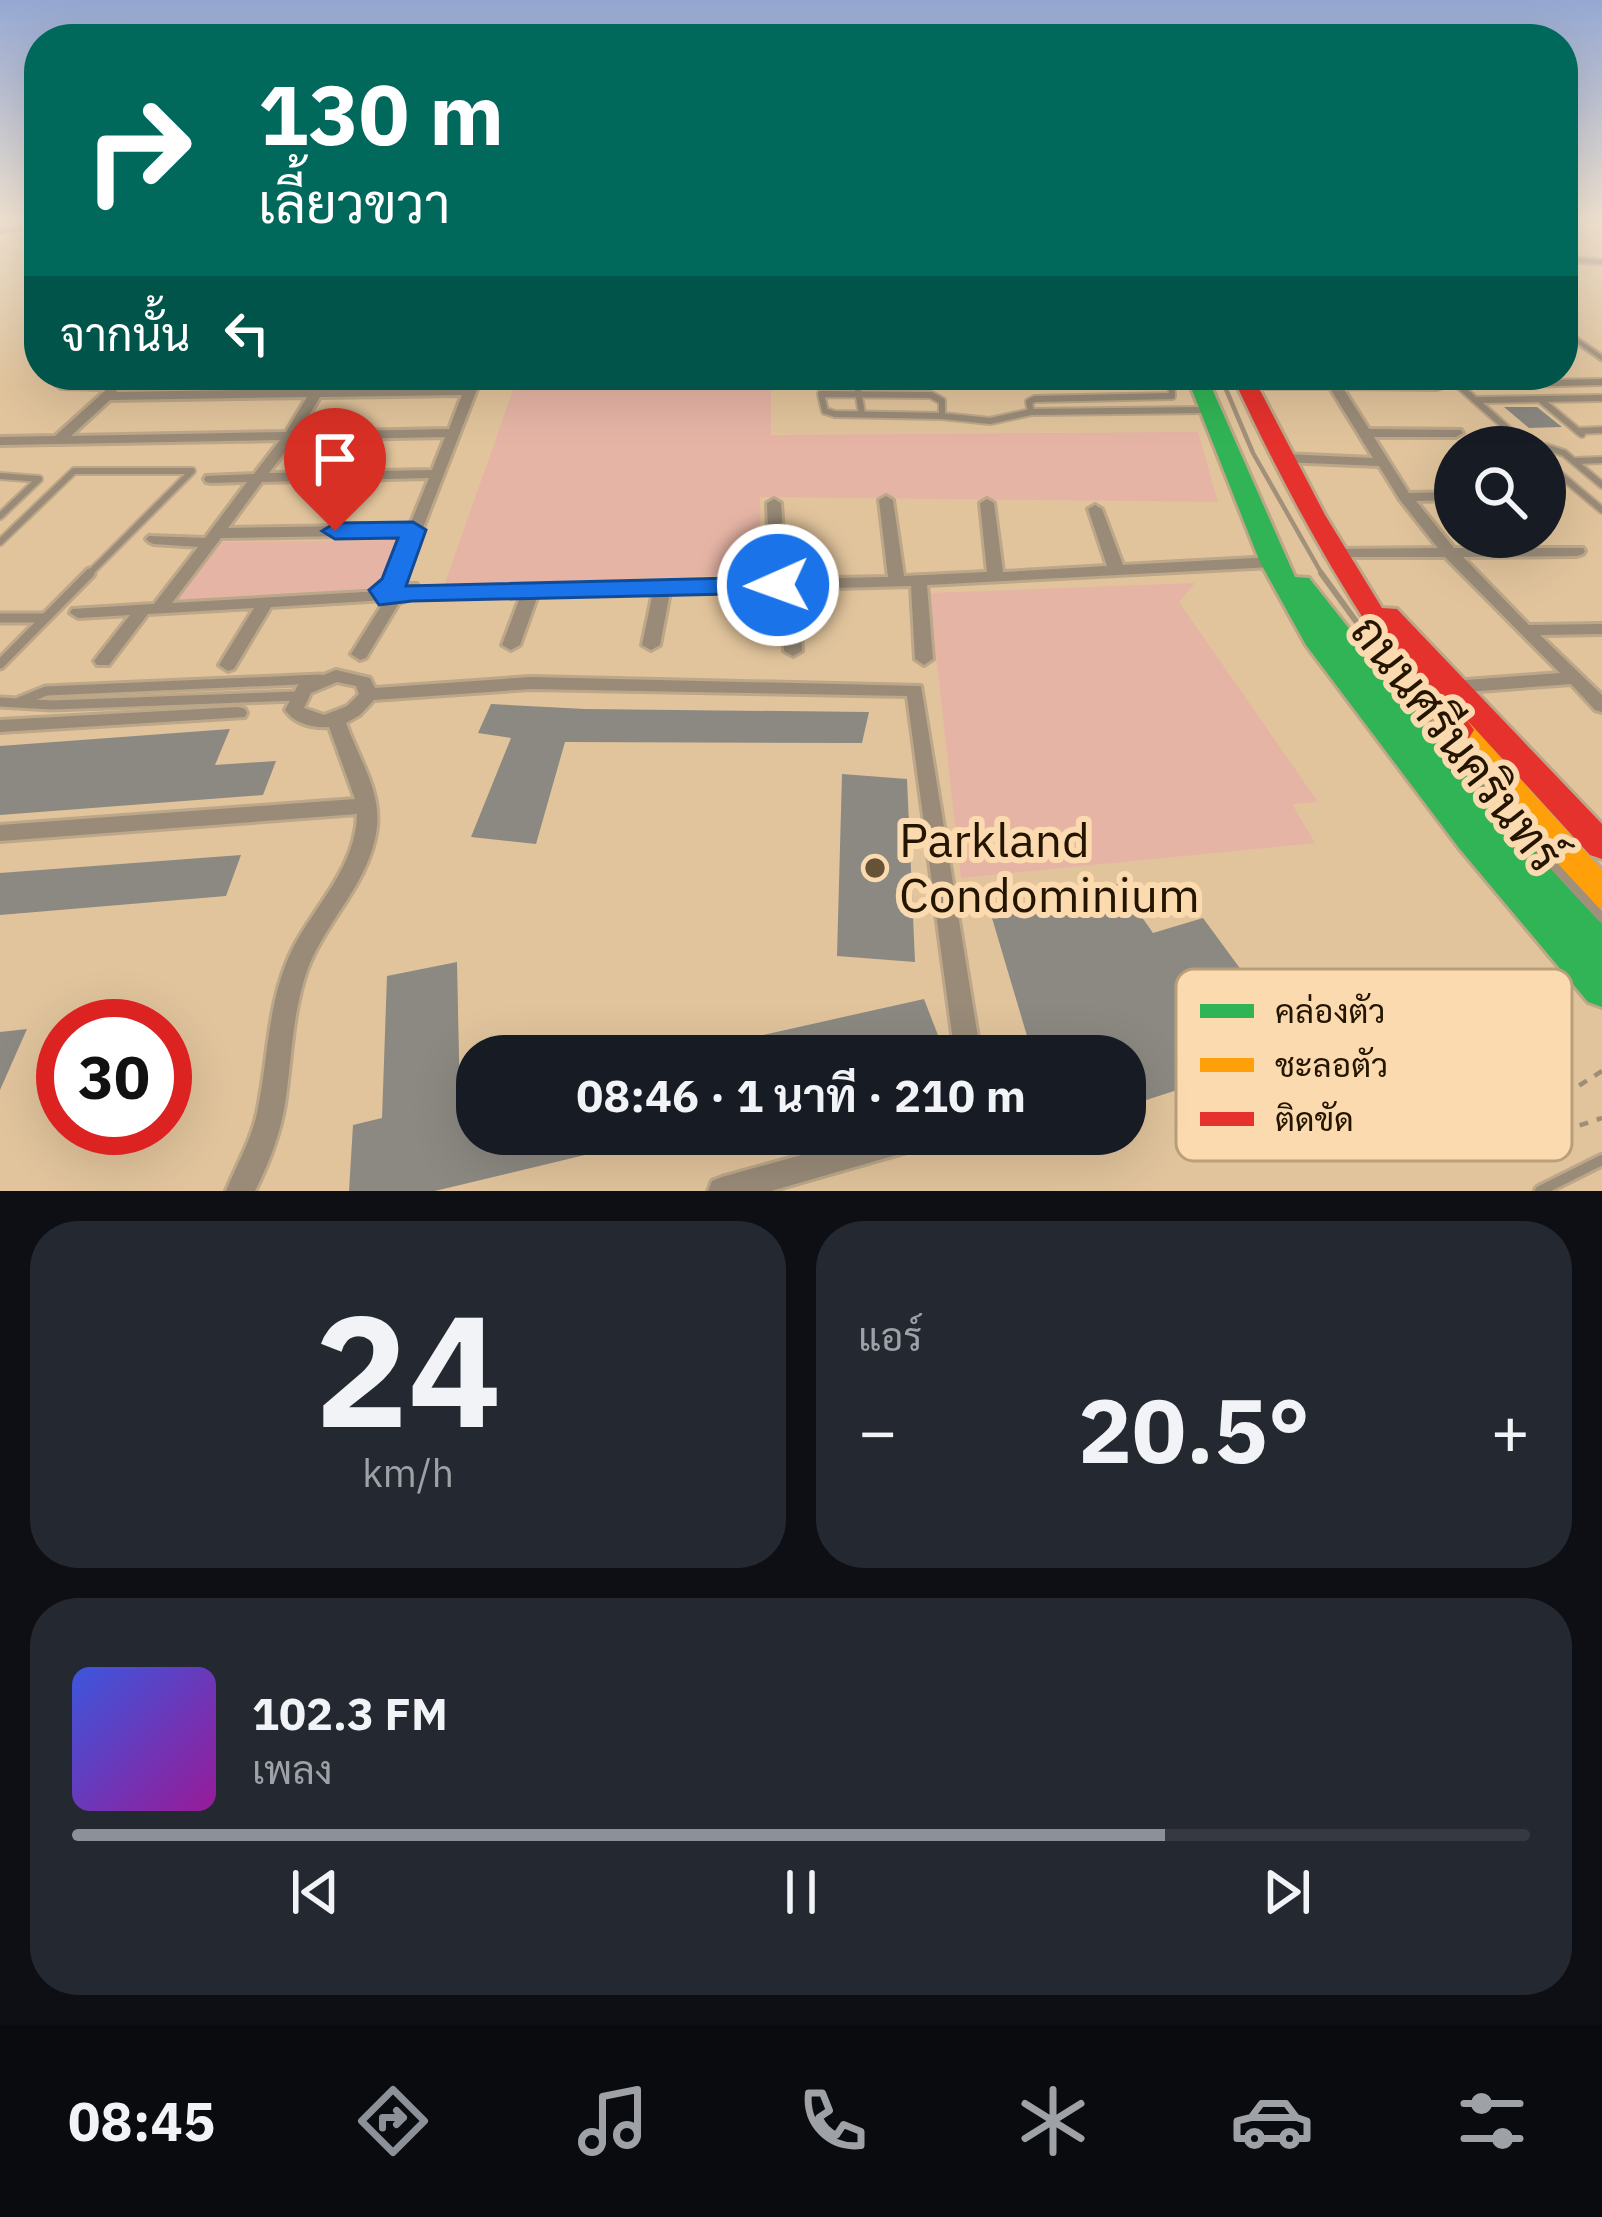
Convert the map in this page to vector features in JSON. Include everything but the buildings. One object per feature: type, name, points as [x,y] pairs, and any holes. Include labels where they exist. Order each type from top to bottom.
[{"type":"main road","name":"ถนนศรีนครินทร์","points":[[1202,390],[1300,615],[1357,697],[1476,846],[1602,990]]},
{"type":"main road","name":"ถนนศรีนครินทร์","points":[[1248,390],[1331,554],[1420,685],[1596,887]]},
{"type":"main road","name":"ถนนศรีนครินทร์","points":[[1269,549],[1437,762],[1602,950]]},
{"type":"main road","name":"ถนนศรีนครินทร์","points":[[1331,554],[1602,845]]},
{"type":"street","points":[[58,440],[112,390]]},
{"type":"street","points":[[249,390],[354,390]]},
{"type":"street","points":[[103,661],[213,538],[290,436],[316,390]]},
{"type":"street","points":[[359,654],[395,593],[413,530],[471,390]]},
{"type":"street","points":[[1337,390],[1380,463],[1434,533]]},
{"type":"street","points":[[0,441],[454,433]]},
{"type":"street","points":[[1363,433],[1434,433]]},
{"type":"street","points":[[1283,458],[1380,463]]},
{"type":"street","points":[[212,479],[438,473]]},
{"type":"street","points":[[1405,497],[1434,496]]},
{"type":"street","points":[[886,500],[897,581]]},
{"type":"street","points":[[774,502],[793,651]]},
{"type":"street","points":[[987,503],[996,577]]},
{"type":"street","points":[[1095,509],[1117,572]]},
{"type":"street","points":[[154,539],[413,530]]},
{"type":"street","points":[[78,613],[264,605],[395,593],[662,589],[1117,572],[1269,549]]},
{"type":"street","points":[[1331,554],[1434,551]]},
{"type":"street","points":[[1566,551],[1576,551]]},
{"type":"street","points":[[1455,558],[1602,706]]},
{"type":"street","points":[[919,580],[924,659]]},
{"type":"street","points":[[651,645],[662,589]]},
{"type":"street","points":[[511,645],[530,592]]},
{"type":"street","points":[[228,665],[264,605]]},
{"type":"street","points":[[1525,630],[1602,629]]},
{"type":"street","points":[[356,678],[368,694],[358,709],[336,720],[314,722],[298,716],[297,696],[324,679],[356,678]]},
{"type":"street","points":[[1453,688],[1575,679]]},
{"type":"street","points":[[368,694],[530,682],[915,690],[965,1035]]},
{"type":"street","points":[[0,726],[238,713]]},
{"type":"street","points":[[240,1191],[258,1163],[273,1108],[289,989],[297,964],[364,844],[367,806],[336,720]]},
{"type":"street","points":[[0,833],[367,806]]},
{"type":"street","points":[[722,1191],[850,1155]]},
{"type":"lane","points":[[1172,390],[1175,411]]},
{"type":"lane","points":[[1464,390],[1505,426]]},
{"type":"lane","points":[[858,391],[862,414]]},
{"type":"lane","points":[[942,417],[939,398],[900,392],[821,394],[829,413],[1011,421],[1031,412],[1209,410]]},
{"type":"lane","points":[[900,392],[902,414]]},
{"type":"lane","points":[[1031,412],[1029,402],[1035,399],[1172,396]]},
{"type":"lane","points":[[1476,400],[1602,398]]},
{"type":"lane","points":[[1539,399],[1580,432],[1602,430]]},
{"type":"lane","points":[[1566,457],[1599,480]]},
{"type":"lane","points":[[1574,461],[1602,460]]},
{"type":"lane","points":[[0,542],[74,471],[191,470],[0,664]]},
{"type":"lane","points":[[0,476],[39,478],[0,516]]},
{"type":"lane","points":[[1566,479],[1602,510]]},
{"type":"lane","points":[[0,618],[46,617]]},
{"type":"lane","points":[[19,702],[46,691],[324,679]]},
{"type":"lane","points":[[0,702],[52,705],[297,696]]},
{"type":"lane","points":[[1540,1191],[1602,1160]]},
{"type":"path","points":[[1572,1091],[1602,1071]]},
{"type":"path","points":[[1572,1128],[1602,1118]]},
{"type":"shaded area","points":[[120,390],[308,390],[307,391],[116,394]]},
{"type":"shaded area","points":[[513,390],[771,390],[771,435],[1198,432],[1218,502],[760,497],[761,574],[444,586]]},
{"type":"shaded area","points":[[394,540],[397,546],[378,589],[175,604],[218,542]]},
{"type":"shaded area","points":[[1195,583],[1179,602],[1318,802],[1292,804],[1315,843],[961,878],[929,593]]},
{"type":"railway","points":[[1226,390],[1253,453],[1322,575]]},
{"type":"railway","points":[[1322,575],[1435,730],[1532,842]]},
{"type":"railway","points":[[1529,839],[1602,918]]},
{"type":"traffic: fast","points":[[1202,390],[1273,562],[1320,645],[1471,839],[1602,990]]},
{"type":"traffic: fast","points":[[1300,584],[1437,762],[1602,949]]},
{"type":"traffic: slow","points":[[1458,730],[1602,894]]},
{"type":"traffic: jam","points":[[1249,390],[1338,560],[1395,647],[1458,730]]},
{"type":"traffic: jam","points":[[1387,615],[1602,846]]},
{"type":"place","name":"Parkland Condominium","points":[[875,868]]},
{"type":"route","points":[[335,531],[413,530],[394,584],[382,590],[388,599],[410,593],[778,585]]}]
